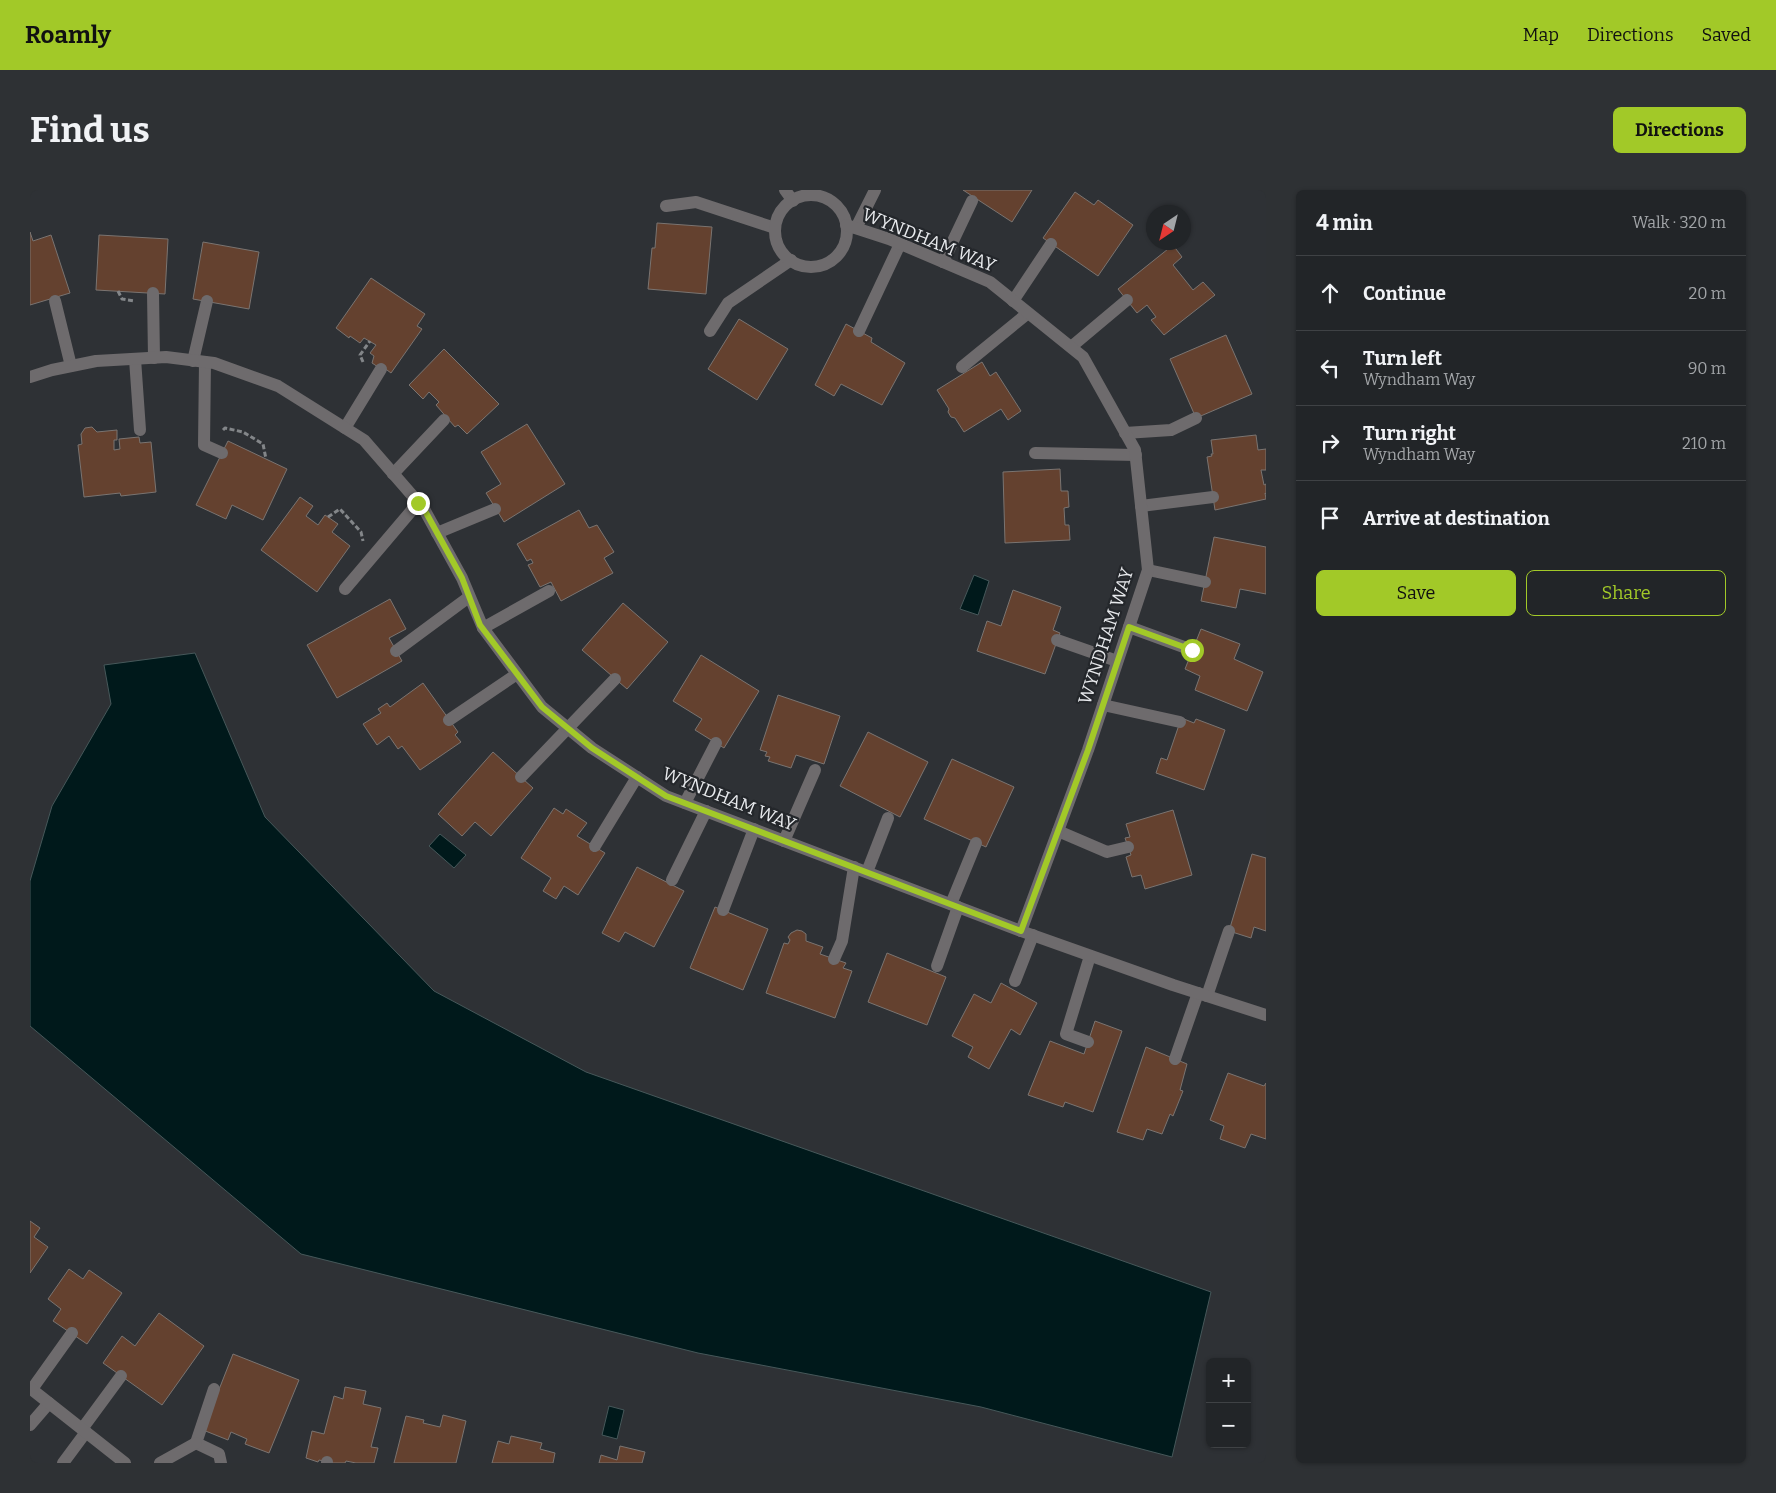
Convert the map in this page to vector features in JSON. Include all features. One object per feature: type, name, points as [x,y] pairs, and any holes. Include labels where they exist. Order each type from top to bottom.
[{"type":"street","points":[[785,190],[793,200]]},
{"type":"street","points":[[851,227],[834,204],[811,193],[793,200],[780,212],[775,235],[778,246],[785,256],[791,260],[805,266],[827,263],[836,257],[843,247],[851,227],[875,190]]},
{"type":"street","points":[[943,262],[972,201]]},
{"type":"street","points":[[666,206],[696,202],[776,228]]},
{"type":"street","name":"WYNDHAM WAY","points":[[851,227],[900,244],[990,282],[1083,357],[1135,450],[1148,570],[1058,831],[1027,933]]},
{"type":"street","points":[[859,330],[900,244]]},
{"type":"street","points":[[1013,301],[1051,244]]},
{"type":"street","points":[[710,331],[728,303],[791,260]]},
{"type":"street","points":[[153,293],[154,358]]},
{"type":"street","points":[[1071,347],[1127,300]]},
{"type":"street","points":[[207,301],[199,361],[204,445],[216,451]]},
{"type":"street","points":[[55,302],[71,366]]},
{"type":"street","points":[[962,368],[1028,312]]},
{"type":"street","name":"WYNDHAM WAY","points":[[30,377],[96,361],[166,357],[214,363],[278,386],[364,440],[424,509],[462,578],[483,628],[542,707],[592,748],[666,796],[1090,956],[1266,1015]]},
{"type":"street","points":[[135,359],[140,430]]},
{"type":"street","points":[[345,428],[381,369]]},
{"type":"street","points":[[1125,433],[1171,430],[1196,418]]},
{"type":"street","points":[[393,474],[444,420]]},
{"type":"street","points":[[1034,453],[1136,455]]},
{"type":"street","points":[[1141,506],[1213,497]]},
{"type":"street","points":[[345,589],[418,503]]},
{"type":"street","points":[[437,533],[496,509]]},
{"type":"street","points":[[1148,570],[1205,582]]},
{"type":"street","points":[[483,628],[549,591]]},
{"type":"street","points":[[396,651],[469,598]]},
{"type":"street","points":[[1129,627],[1192,650]]},
{"type":"street","points":[[1057,640],[1117,660]]},
{"type":"street","points":[[449,720],[517,674]]},
{"type":"street","points":[[521,777],[615,679]]},
{"type":"street","points":[[1103,705],[1180,722]]},
{"type":"street","points":[[685,803],[716,743]]},
{"type":"street","points":[[784,841],[815,770]]},
{"type":"street","points":[[595,846],[637,777]]},
{"type":"street","points":[[672,880],[706,811]]},
{"type":"street","points":[[867,872],[888,818]]},
{"type":"street","points":[[723,910],[754,829]]},
{"type":"street","points":[[1058,831],[1107,852],[1128,847]]},
{"type":"street","points":[[936,966],[976,843]]},
{"type":"street","points":[[834,959],[842,941],[854,867]]},
{"type":"street","points":[[1175,1059],[1229,931]]},
{"type":"street","points":[[1015,981],[1027,933]]},
{"type":"street","points":[[1088,1042],[1066,1034],[1090,956]]},
{"type":"street","points":[[72,1334],[31,1389],[125,1463]]},
{"type":"street","points":[[63,1463],[121,1376]]},
{"type":"street","points":[[160,1463],[196,1443],[214,1389]]},
{"type":"street","points":[[30,1425],[49,1403]]},
{"type":"street","points":[[196,1443],[218,1454],[221,1463]]},
{"type":"path","points":[[216,451],[225,428],[243,432],[263,444],[266,459]]},
{"type":"path","points":[[328,517],[340,509],[362,532],[367,563]]},
{"type":"water","points":[[974,575],[989,581],[978,615],[960,609]]},
{"type":"water","points":[[195,653],[265,817],[434,991],[586,1072],[1211,1292],[1172,1457],[981,1407],[698,1353],[301,1254],[30,1026],[30,881],[52,806],[111,704],[104,665]]},
{"type":"water","points":[[440,834],[466,855],[454,868],[429,846]]},
{"type":"water","points":[[609,1406],[624,1410],[617,1439],[602,1435]]},
{"type":"building","points":[[963,190],[1032,190],[1012,222]]},
{"type":"building","points":[[1075,192],[1094,205],[1098,200],[1133,225],[1098,276],[1043,238]]},
{"type":"building","points":[[657,223],[712,227],[706,294],[648,289],[652,248],[655,248]]},
{"type":"building","points":[[30,232],[33,241],[51,235],[70,293],[30,305]]},
{"type":"building","points":[[99,235],[168,239],[165,294],[96,290]]},
{"type":"building","points":[[203,242],[259,252],[249,309],[193,299]]},
{"type":"building","points":[[1167,250],[1177,250],[1182,257],[1173,265],[1193,290],[1203,282],[1215,295],[1164,335],[1151,320],[1156,317],[1147,305],[1137,313],[1118,289]]},
{"type":"building","points":[[371,278],[425,314],[417,326],[422,329],[391,373],[383,367],[381,369],[372,363],[374,356],[370,353],[376,345],[364,338],[360,343],[350,336],[349,338],[336,328]]},
{"type":"building","points":[[739,319],[788,349],[757,400],[708,369]]},
{"type":"building","points":[[846,324],[872,338],[871,342],[905,363],[882,405],[841,384],[834,396],[815,385]]},
{"type":"building","points":[[1226,335],[1252,394],[1196,418],[1170,359]]},
{"type":"building","points":[[444,349],[499,404],[467,434],[458,425],[455,427],[436,405],[439,402],[429,392],[423,399],[409,385]]},
{"type":"building","points":[[982,362],[990,376],[996,372],[1021,411],[1008,420],[1001,409],[964,432],[955,418],[951,417],[948,412],[949,409],[937,390]]},
{"type":"building","points":[[527,424],[565,484],[504,522],[486,493],[501,484],[481,452]]},
{"type":"building","points":[[92,427],[97,432],[117,430],[114,450],[120,449],[119,439],[139,437],[140,443],[151,442],[156,492],[121,496],[120,493],[84,497],[78,445],[82,444],[81,434],[85,428]]},
{"type":"building","points":[[1256,435],[1258,450],[1266,449],[1266,470],[1261,470],[1264,485],[1266,484],[1266,499],[1215,510],[1207,457],[1213,454],[1211,440]]},
{"type":"building","points":[[228,441],[287,469],[263,520],[232,505],[226,519],[196,505]]},
{"type":"building","points":[[1060,469],[1061,491],[1068,491],[1069,507],[1064,508],[1065,525],[1069,525],[1070,540],[1005,543],[1003,472]]},
{"type":"building","points":[[300,497],[313,506],[306,516],[318,525],[325,515],[338,524],[332,532],[350,546],[317,592],[261,550]]},
{"type":"building","points":[[579,510],[589,528],[597,525],[614,552],[604,558],[613,573],[561,601],[551,582],[540,587],[528,565],[533,563],[531,559],[527,561],[517,544]]},
{"type":"building","points":[[1214,537],[1266,547],[1266,594],[1240,589],[1236,608],[1201,601]]},
{"type":"building","points":[[1013,590],[1061,607],[1053,630],[1060,633],[1045,674],[977,651],[987,621],[1001,626]]},
{"type":"building","points":[[390,599],[406,629],[389,638],[402,661],[337,698],[307,645]]},
{"type":"building","points":[[623,603],[668,642],[627,689],[582,650]]},
{"type":"building","points":[[1201,629],[1240,644],[1234,659],[1263,672],[1247,711],[1195,690],[1200,676],[1185,669]]},
{"type":"building","points":[[701,655],[759,691],[724,748],[695,730],[702,719],[673,701]]},
{"type":"building","points":[[423,683],[458,732],[455,735],[461,742],[420,770],[402,746],[398,749],[389,736],[377,745],[363,724],[381,713],[378,709],[387,703],[390,707]]},
{"type":"building","points":[[778,695],[840,716],[824,764],[796,755],[791,768],[768,761],[770,757],[765,756],[767,752],[760,750]]},
{"type":"building","points":[[1184,719],[1194,723],[1196,719],[1225,730],[1204,790],[1156,773],[1161,758],[1167,760],[1180,722]]},
{"type":"building","points":[[868,732],[928,762],[900,817],[840,786]]},
{"type":"building","points":[[493,752],[533,788],[491,836],[475,822],[462,836],[438,814]]},
{"type":"building","points":[[952,759],[1014,787],[986,847],[924,819]]},
{"type":"building","points":[[554,808],[563,814],[566,809],[587,823],[577,836],[605,853],[578,895],[564,886],[556,899],[543,891],[551,878],[521,858]]},
{"type":"building","points":[[1173,810],[1192,875],[1145,889],[1141,875],[1132,877],[1126,857],[1131,855],[1125,838],[1130,837],[1126,824]]},
{"type":"building","points":[[1252,854],[1266,858],[1266,931],[1254,927],[1251,938],[1229,931]]},
{"type":"building","points":[[637,867],[684,891],[654,947],[625,932],[619,942],[602,933]]},
{"type":"building","points":[[715,907],[768,929],[743,990],[690,968]]},
{"type":"building","points":[[797,930],[806,934],[806,941],[823,947],[820,954],[846,963],[843,968],[852,971],[835,1018],[766,993],[784,943],[788,944],[790,940],[788,937]]},
{"type":"building","points":[[887,953],[946,977],[927,1025],[868,1002]]},
{"type":"building","points":[[1001,983],[1037,1003],[1020,1035],[1011,1029],[989,1069],[968,1057],[973,1047],[952,1036],[974,994],[991,1003]]},
{"type":"building","points":[[1095,1021],[1122,1031],[1093,1112],[1065,1102],[1063,1107],[1028,1095],[1050,1041],[1084,1054]]},
{"type":"building","points":[[1146,1047],[1187,1064],[1180,1090],[1183,1091],[1173,1116],[1170,1114],[1162,1134],[1147,1129],[1143,1140],[1117,1132]]},
{"type":"building","points":[[1228,1073],[1264,1086],[1266,1083],[1266,1139],[1251,1134],[1245,1148],[1220,1139],[1224,1126],[1210,1120]]},
{"type":"building","points":[[30,1221],[40,1228],[34,1237],[48,1247],[30,1273]]},
{"type":"building","points":[[69,1269],[83,1279],[89,1270],[122,1293],[87,1344],[53,1321],[61,1309],[48,1299]]},
{"type":"building","points":[[159,1313],[204,1346],[162,1405],[103,1363],[122,1336],[135,1346]]},
{"type":"building","points":[[233,1354],[299,1380],[269,1453],[245,1444],[247,1439],[231,1432],[228,1440],[203,1430]]},
{"type":"building","points":[[345,1387],[366,1391],[363,1404],[381,1408],[371,1447],[378,1448],[374,1463],[346,1461],[345,1463],[333,1463],[319,1460],[318,1462],[306,1458],[312,1431],[324,1434],[334,1396],[343,1399]]},
{"type":"building","points":[[443,1415],[466,1421],[456,1463],[394,1463],[406,1416],[424,1420],[423,1423],[440,1427]]},
{"type":"building","points":[[511,1436],[542,1443],[540,1449],[555,1453],[553,1463],[492,1463],[498,1441],[509,1444]]},
{"type":"building","points":[[620,1446],[645,1452],[642,1463],[599,1463],[601,1455],[617,1460]]},
{"type":"route","points":[[418,503],[424,509],[462,578],[480,625],[542,707],[592,748],[666,796],[1021,931],[1088,750],[1129,627],[1192,650]]}]
